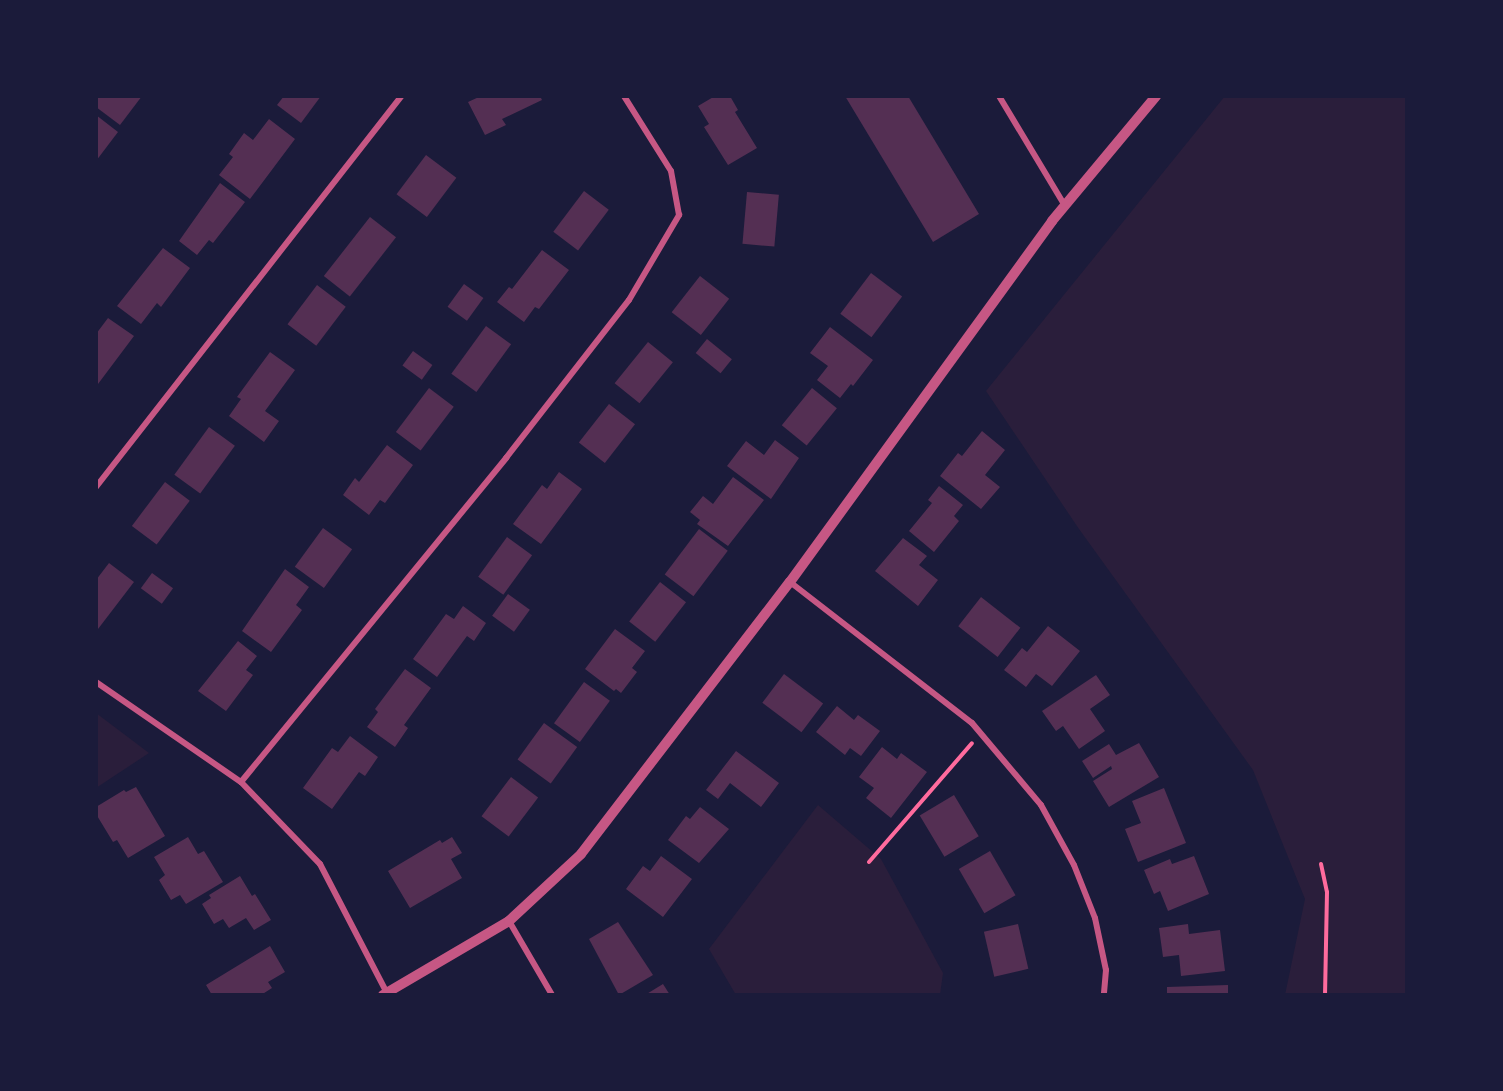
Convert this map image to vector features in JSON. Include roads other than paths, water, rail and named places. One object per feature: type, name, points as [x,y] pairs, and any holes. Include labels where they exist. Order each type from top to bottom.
[{"type":"street","points":[[96,487],[402,96]]},
{"type":"street","points":[[240,782],[506,458],[629,300],[679,215],[671,171],[624,96]]},
{"type":"street","points":[[999,96],[1065,206]]},
{"type":"street","points":[[96,682],[240,782],[320,864],[385,994],[509,921],[581,854],[790,582],[1065,206],[1156,96]]},
{"type":"street","points":[[790,582],[972,723],[1041,805],[1074,864],[1095,918],[1106,970],[1104,995]]},
{"type":"street","points":[[509,921],[552,995]]}]
